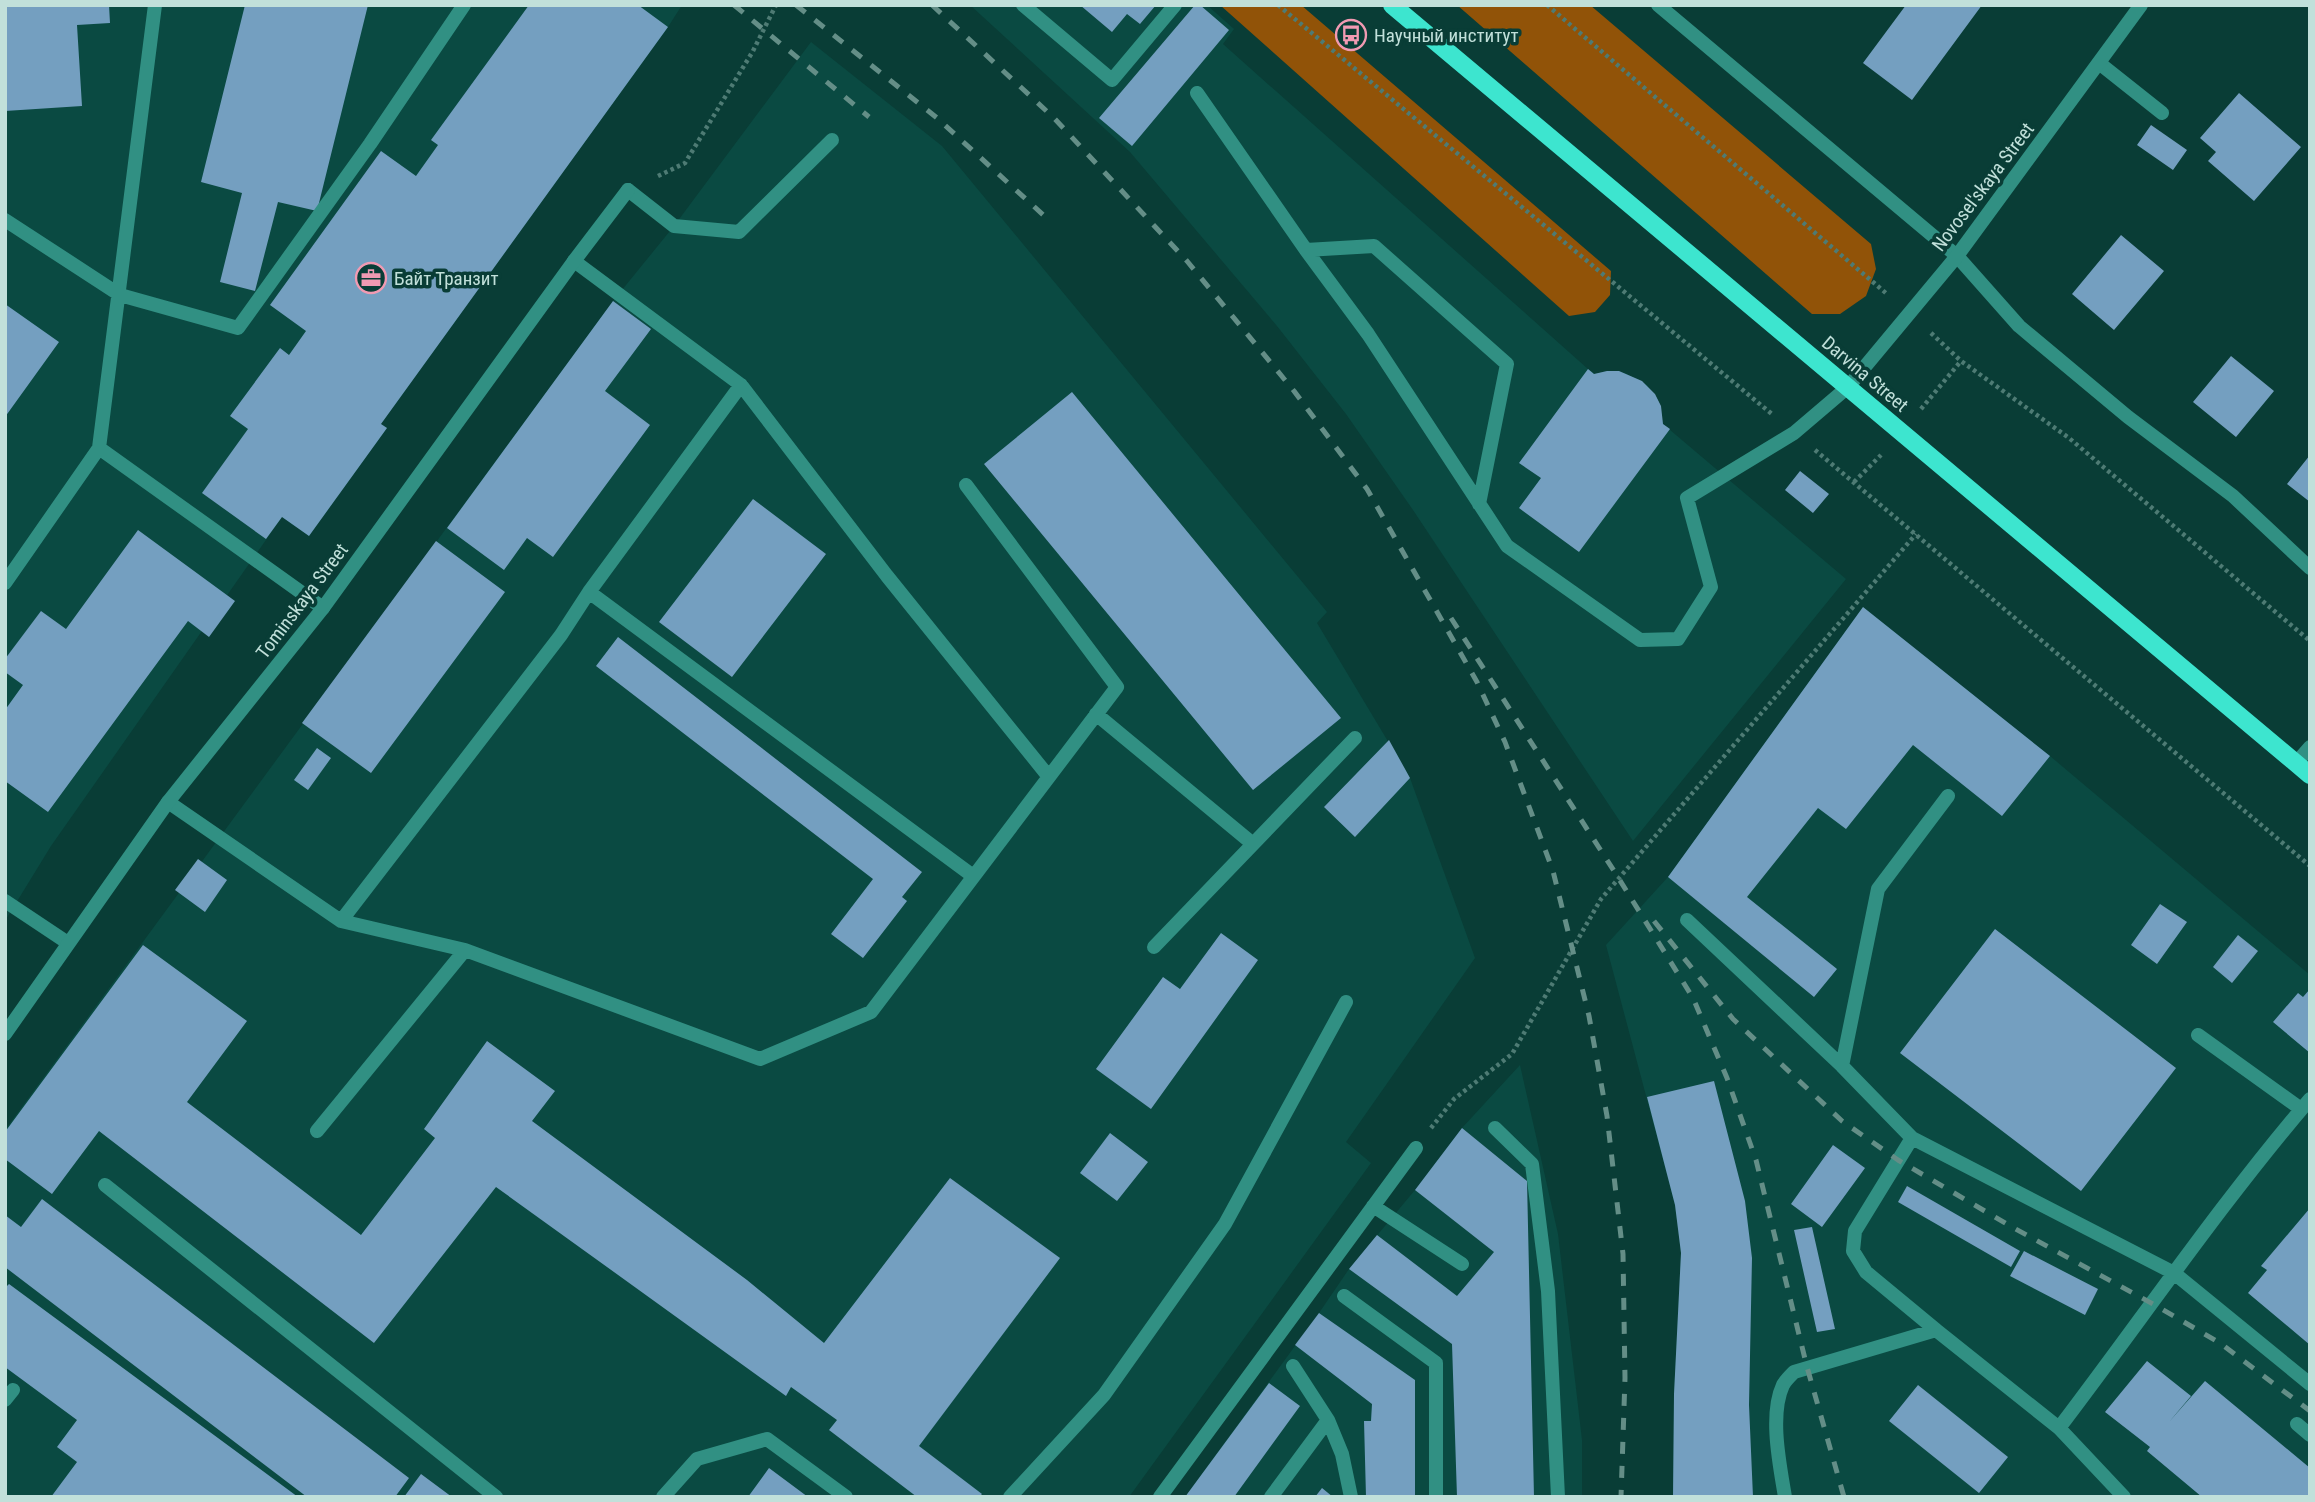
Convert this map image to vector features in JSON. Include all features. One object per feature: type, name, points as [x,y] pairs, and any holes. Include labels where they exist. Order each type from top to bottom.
[{"type":"main road","name":"Darvina Street","points":[[1392,5],[2303,769]]},
{"type":"street","points":[[5,583],[99,448],[155,5]]},
{"type":"street","points":[[5,220],[120,295],[238,328],[370,144],[464,5]]},
{"type":"street","points":[[1023,5],[1112,80],[1175,5]]},
{"type":"street","points":[[1658,5],[1957,256],[2019,326],[2233,496],[2310,568]]},
{"type":"street","name":"Novosel'skaya Street","points":[[1479,504],[1507,546],[1640,640],[1678,639],[1711,587],[1687,498],[1794,433],[1848,387],[1957,256],[2141,5]]},
{"type":"street","points":[[2099,63],[2162,113]]},
{"type":"street","points":[[1197,93],[1368,334],[1479,504]]},
{"type":"street","points":[[628,190],[674,226],[739,232],[832,140]]},
{"type":"street","name":"Tominskaya Street","points":[[5,1034],[168,802],[323,608],[628,190]]},
{"type":"street","points":[[1306,250],[1374,246],[1507,364],[1479,504]]},
{"type":"street","points":[[574,261],[741,385],[887,576],[1049,777]]},
{"type":"street","points":[[341,921],[561,635],[589,592],[741,385]]},
{"type":"street","points":[[99,448],[323,608]]},
{"type":"street","points":[[168,802],[341,921],[465,950],[760,1059],[871,1012],[1117,687],[966,485]]},
{"type":"street","points":[[589,592],[973,876]]},
{"type":"street","points":[[1096,714],[1253,845]]},
{"type":"street","points":[[1154,947],[1355,738]]},
{"type":"street","points":[[2303,769],[2310,747]]},
{"type":"street","points":[[1842,1066],[1878,889],[1948,796]]},
{"type":"street","points":[[5,901],[68,943]]},
{"type":"street","points":[[1687,920],[1842,1066],[1912,1138],[2174,1273],[2310,1384]]},
{"type":"street","points":[[317,1132],[465,950]]},
{"type":"street","points":[[1010,1497],[1104,1395],[1225,1224],[1346,1002]]},
{"type":"street","points":[[2059,1428],[2174,1273],[2306,1104],[2198,1035]]},
{"type":"street","points":[[1494,1128],[1532,1164],[1548,1291],[1558,1497]]},
{"type":"street","points":[[1912,1138],[1855,1231],[1853,1251],[1866,1272],[2059,1428],[2124,1497]]},
{"type":"street","points":[[1160,1497],[1416,1148]]},
{"type":"street","points":[[105,1185],[496,1497]]},
{"type":"street","points":[[1373,1206],[1462,1264]]},
{"type":"street","points":[[1344,1296],[1436,1363],[1436,1497]]},
{"type":"street","points":[[1785,1497],[1776,1440],[1778,1403],[1783,1385],[1794,1372],[1937,1330]]},
{"type":"street","points":[[1293,1366],[1328,1420],[1342,1454],[1351,1497]]},
{"type":"street","points":[[1271,1497],[1328,1420]]},
{"type":"street","points":[[2297,1424],[2310,1435]]},
{"type":"street","points":[[663,1497],[697,1458],[767,1439],[846,1497]]},
{"type":"path","points":[[628,190],[685,163],[752,51],[776,5]]},
{"type":"path","points":[[1416,1148],[1454,1099],[1512,1054],[1601,899],[1916,534]]},
{"type":"shaded area","points":[[5,5],[682,5],[381,424],[387,428],[309,536],[282,517],[51,846],[5,921]]},
{"type":"shaded area","points":[[970,5],[1207,5],[1234,29],[1223,44],[1588,369],[1595,374],[1607,371],[1625,373],[1647,385],[1658,400],[1663,424],[1846,579],[1633,841],[1413,510],[1346,414],[1277,326],[1130,152]]},
{"type":"shaded area","points":[[1220,5],[1301,5],[1611,271],[1610,295],[1595,312],[1569,316]]},
{"type":"shaded area","points":[[1457,5],[1590,5],[1871,244],[1876,269],[1866,296],[1840,314],[1812,314]]},
{"type":"shaded area","points":[[811,42],[942,146],[1327,612],[1317,623],[1410,778],[1475,958],[1346,1142],[1371,1163],[1129,1497],[5,1497],[5,1130],[613,301],[674,226]]},
{"type":"shaded area","points":[[1863,607],[2050,756],[2310,975],[2310,1497],[1673,1497],[1674,1394],[1681,1253],[1675,1205],[1606,945],[1668,877]]},
{"type":"shaded area","points":[[1520,1065],[1558,1234],[1582,1440],[1582,1497],[1185,1497],[1349,1269],[1462,1128]]},
{"type":"building","points":[[5,5],[109,5],[110,23],[77,25],[82,106],[5,111]]},
{"type":"building","points":[[245,5],[368,5],[317,211],[278,202],[255,291],[220,282],[242,193],[201,182]]},
{"type":"building","points":[[529,5],[638,5],[668,27],[381,424],[387,428],[309,536],[282,517],[266,539],[202,493],[248,429],[230,416],[280,348],[289,355],[306,331],[270,305],[381,151],[416,176],[438,145],[431,140]]},
{"type":"building","points":[[1080,5],[1156,5],[1140,24],[1127,14],[1112,32]]},
{"type":"building","points":[[1195,5],[1200,5],[1229,30],[1132,146],[1099,118]]},
{"type":"building","points":[[1906,5],[1982,5],[1912,100],[1863,63]]},
{"type":"building","points":[[2239,93],[2301,147],[2254,201],[2208,161],[2216,152],[2200,138]]},
{"type":"building","points":[[2151,125],[2187,150],[2173,170],[2137,145]]},
{"type":"building","points":[[2121,235],[2164,271],[2114,330],[2072,294]]},
{"type":"building","points":[[613,301],[651,329],[605,391],[650,425],[553,557],[527,538],[504,570],[447,528]]},
{"type":"building","points":[[5,304],[59,342],[5,417]]},
{"type":"building","points":[[2231,356],[2274,391],[2236,437],[2193,402]]},
{"type":"building","points":[[1588,369],[1594,374],[1619,371],[1642,381],[1655,394],[1661,406],[1663,424],[1670,429],[1579,552],[1519,508],[1541,478],[1519,463]]},
{"type":"building","points":[[1072,392],[1341,718],[1253,790],[984,464]]},
{"type":"building","points":[[2310,455],[2310,502],[2287,484]]},
{"type":"building","points":[[1800,471],[1829,494],[1813,513],[1785,490]]},
{"type":"building","points":[[753,499],[826,554],[732,677],[659,622]]},
{"type":"building","points":[[138,530],[235,601],[209,637],[188,621],[48,812],[5,781],[5,710],[23,685],[5,672],[5,659],[41,611],[66,629]]},
{"type":"building","points":[[436,541],[505,592],[371,773],[302,723]]},
{"type":"building","points":[[1863,607],[2050,756],[2002,816],[1913,745],[1846,829],[1818,808],[1747,897],[1837,969],[1814,997],[1668,877]]},
{"type":"building","points":[[618,637],[922,872],[902,897],[907,901],[863,958],[831,934],[873,879],[596,666]]},
{"type":"building","points":[[1389,740],[1410,778],[1355,837],[1324,807]]},
{"type":"building","points":[[317,748],[331,758],[308,790],[294,780]]},
{"type":"building","points":[[198,859],[227,880],[205,912],[175,890]]},
{"type":"building","points":[[2160,904],[2187,922],[2157,964],[2131,945]]},
{"type":"building","points":[[1995,929],[2176,1068],[2081,1191],[1900,1053]]},
{"type":"building","points":[[1221,933],[1258,960],[1151,1109],[1096,1069],[1163,977],[1180,989]]},
{"type":"building","points":[[2238,935],[2258,951],[2232,983],[2213,967]]},
{"type":"building","points":[[143,945],[247,1021],[187,1102],[361,1235],[435,1138],[424,1129],[487,1041],[555,1091],[532,1121],[747,1280],[824,1343],[950,1178],[1060,1258],[919,1446],[982,1494],[979,1497],[917,1497],[829,1430],[837,1420],[791,1387],[786,1396],[496,1187],[374,1343],[99,1131],[52,1194],[5,1159],[5,1132]]},
{"type":"building","points":[[2310,989],[2310,1053],[2273,1022],[2298,993],[2303,997]]},
{"type":"building","points":[[1714,1081],[1745,1201],[1752,1258],[1749,1405],[1753,1497],[1673,1497],[1674,1394],[1681,1253],[1675,1205],[1647,1097]]},
{"type":"building","points":[[1462,1128],[1527,1181],[1534,1497],[1457,1497],[1452,1344],[1349,1269],[1377,1235],[1457,1296],[1494,1252],[1415,1190]]},
{"type":"building","points":[[1110,1133],[1148,1162],[1117,1201],[1080,1173]]},
{"type":"building","points":[[1833,1145],[1865,1168],[1822,1227],[1791,1204]]},
{"type":"building","points":[[1907,1186],[2020,1251],[2011,1267],[1898,1202]]},
{"type":"building","points":[[42,1199],[409,1478],[395,1497],[307,1497],[5,1267],[5,1215],[21,1227]]},
{"type":"building","points":[[2310,1208],[2310,1345],[2248,1293],[2267,1270],[2261,1266]]},
{"type":"building","points":[[1812,1227],[1835,1329],[1817,1332],[1794,1230]]},
{"type":"building","points":[[2024,1251],[2098,1289],[2085,1315],[2010,1276]]},
{"type":"building","points":[[9,1284],[298,1497],[51,1497],[77,1462],[57,1447],[77,1420],[5,1367],[5,1288]]},
{"type":"building","points":[[1319,1313],[1415,1380],[1415,1497],[1366,1497],[1364,1421],[1371,1421],[1372,1404],[1295,1345]]},
{"type":"building","points":[[2147,1361],[2191,1396],[2169,1422],[2205,1381],[2310,1468],[2310,1497],[2202,1497],[2147,1451],[2150,1447],[2105,1412]]},
{"type":"building","points":[[1269,1383],[1300,1406],[1234,1497],[1185,1497]]},
{"type":"building","points":[[1918,1385],[2008,1457],[1979,1493],[1889,1421]]},
{"type":"building","points":[[769,1468],[808,1497],[748,1497]]},
{"type":"building","points":[[421,1474],[452,1497],[404,1497]]},
{"type":"building","points":[[1322,1488],[1333,1497],[1315,1497]]},
{"type":"railway","points":[[734,5],[869,117]]},
{"type":"railway","points":[[796,5],[937,118],[1051,222]]},
{"type":"railway","points":[[932,5],[1053,117],[1187,261],[1294,391],[1367,489],[1477,682],[1505,742],[1553,871],[1589,1016],[1607,1116],[1623,1254],[1625,1378],[1621,1497]]},
{"type":"railway","points":[[1451,618],[1693,998],[1727,1078],[1756,1160],[1807,1367],[1844,1497]]},
{"type":"railway","points":[[1654,921],[1733,1019],[1842,1121],[1898,1160],[2012,1227],[2220,1343],[2310,1411]]},
{"type":"place","name":"Научный институт","points":[[1351,35]]},
{"type":"place","name":"Байт Транзит","points":[[371,278]]}]
